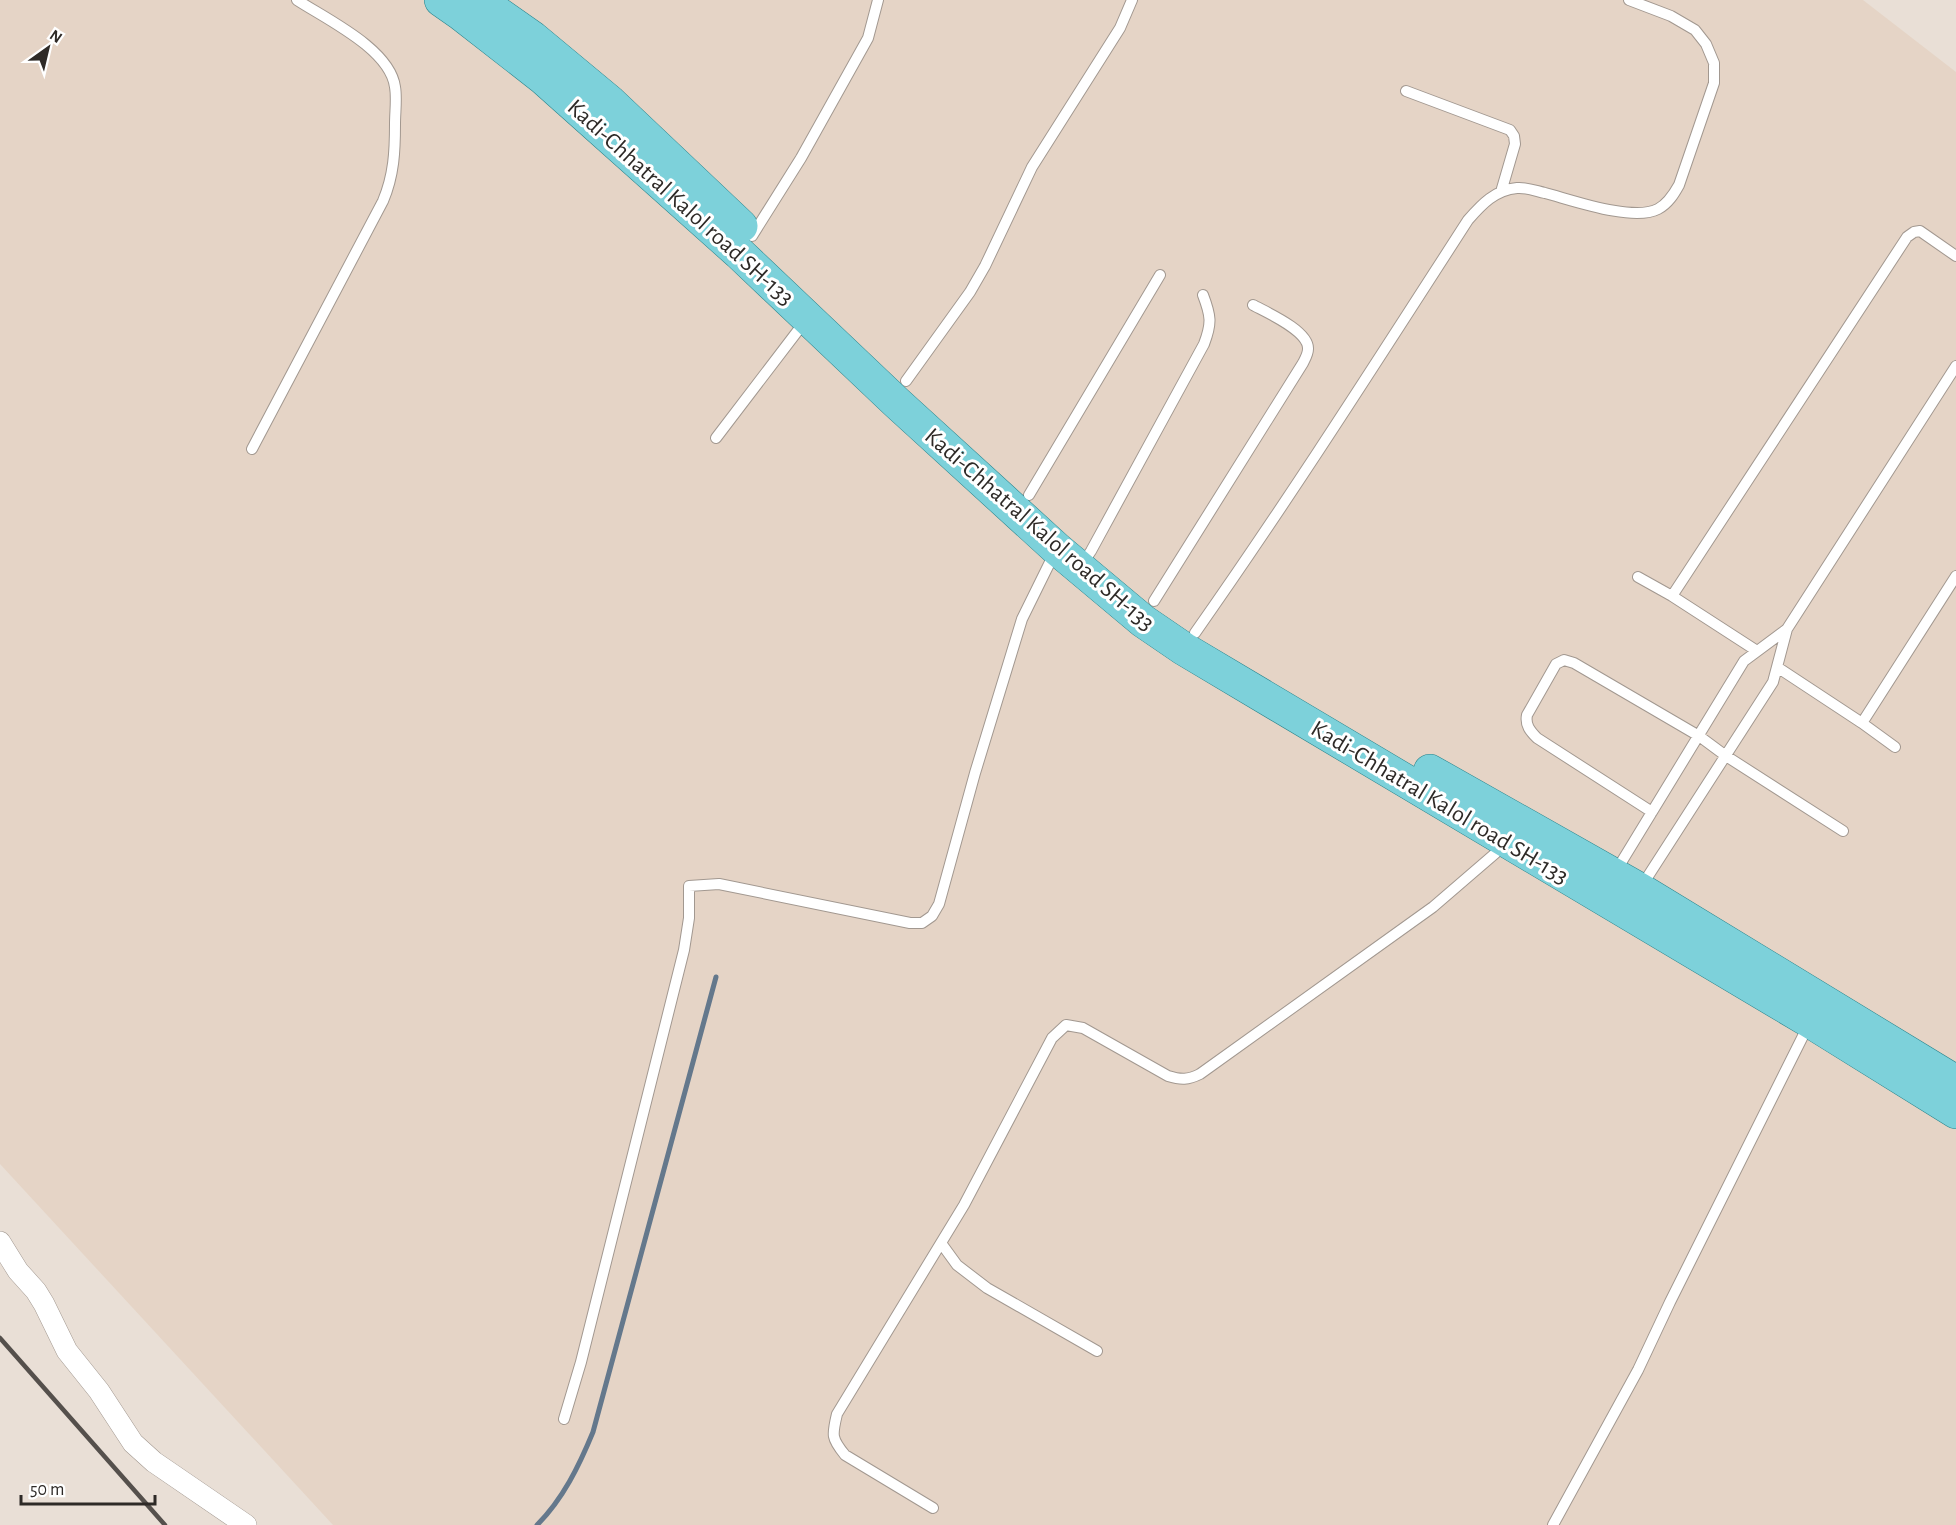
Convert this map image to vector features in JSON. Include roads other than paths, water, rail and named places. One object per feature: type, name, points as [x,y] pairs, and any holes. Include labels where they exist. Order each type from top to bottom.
[{"type":"main road","name":"Kadi-Chhatral Kalol road SH-133","points":[[441,0],[543,78],[808,317],[896,402],[1075,556],[1143,621],[1184,649],[1811,1022],[1956,1112]]},
{"type":"main road","name":"Kadi-Chhatral Kalol road SH-133","points":[[479,0],[533,38],[610,102],[1029,495],[1075,556],[1154,602],[1195,633],[1330,714],[1627,882],[1956,1082]]},
{"type":"street","points":[[0,1242],[44,1304],[67,1351],[99,1391],[133,1443],[154,1462],[246,1525]]},
{"type":"lane","points":[[252,449],[383,201],[389,186],[395,153],[395,85],[386,65],[374,51],[362,42],[297,0]]},
{"type":"lane","points":[[752,236],[841,90],[868,38],[878,0]]},
{"type":"lane","points":[[906,381],[970,292],[985,266],[1032,167],[1120,28],[1132,0]]},
{"type":"lane","points":[[1195,633],[1331,433],[1468,220],[1484,202],[1501,192],[1519,188],[1640,214],[1658,209],[1671,198],[1679,185],[1714,83],[1714,63],[1706,44],[1695,30],[1671,16],[1629,0]]},
{"type":"lane","points":[[1406,91],[1510,130],[1515,144],[1501,192]]},
{"type":"lane","points":[[1672,596],[1907,237],[1920,231],[1956,256]]},
{"type":"lane","points":[[1029,495],[1160,274]]},
{"type":"lane","points":[[564,1419],[684,950],[689,918],[689,886],[719,884],[910,923],[922,923],[932,916],[939,904],[946,882],[975,773],[1022,619],[1075,556],[1204,344],[1210,327],[1210,312],[1203,295]]},
{"type":"lane","points":[[1154,602],[1303,363],[1308,351],[1307,341],[1299,331],[1253,305]]},
{"type":"lane","points":[[716,438],[808,317]]},
{"type":"lane","points":[[1627,882],[1725,756],[1773,682],[1787,629],[1956,366]]},
{"type":"lane","points":[[1862,723],[1956,576]]},
{"type":"lane","points":[[1638,578],[1672,596],[1757,651]]},
{"type":"lane","points":[[1627,882],[1652,812],[1744,661],[1787,629]]},
{"type":"lane","points":[[1652,812],[1537,738],[1531,731],[1526,722],[1527,715],[1556,664],[1564,660],[1574,663],[1699,736],[1725,756],[1843,831]]},
{"type":"lane","points":[[1777,667],[1895,747]]},
{"type":"lane","points":[[933,1508],[845,1455],[834,1442],[832,1432],[837,1414],[964,1204],[1052,1038],[1059,1029],[1066,1025],[1083,1028],[1168,1076],[1180,1080],[1191,1078],[1200,1074],[1433,907],[1507,843]]},
{"type":"lane","points":[[1553,1525],[1638,1370],[1811,1022]]},
{"type":"lane","points":[[941,1243],[957,1265],[987,1288],[1097,1351]]},
{"type":"waterway","points":[[537,1525],[570,1482],[593,1432],[716,977]]},
{"type":"railway","points":[[0,1338],[165,1525]]}]
